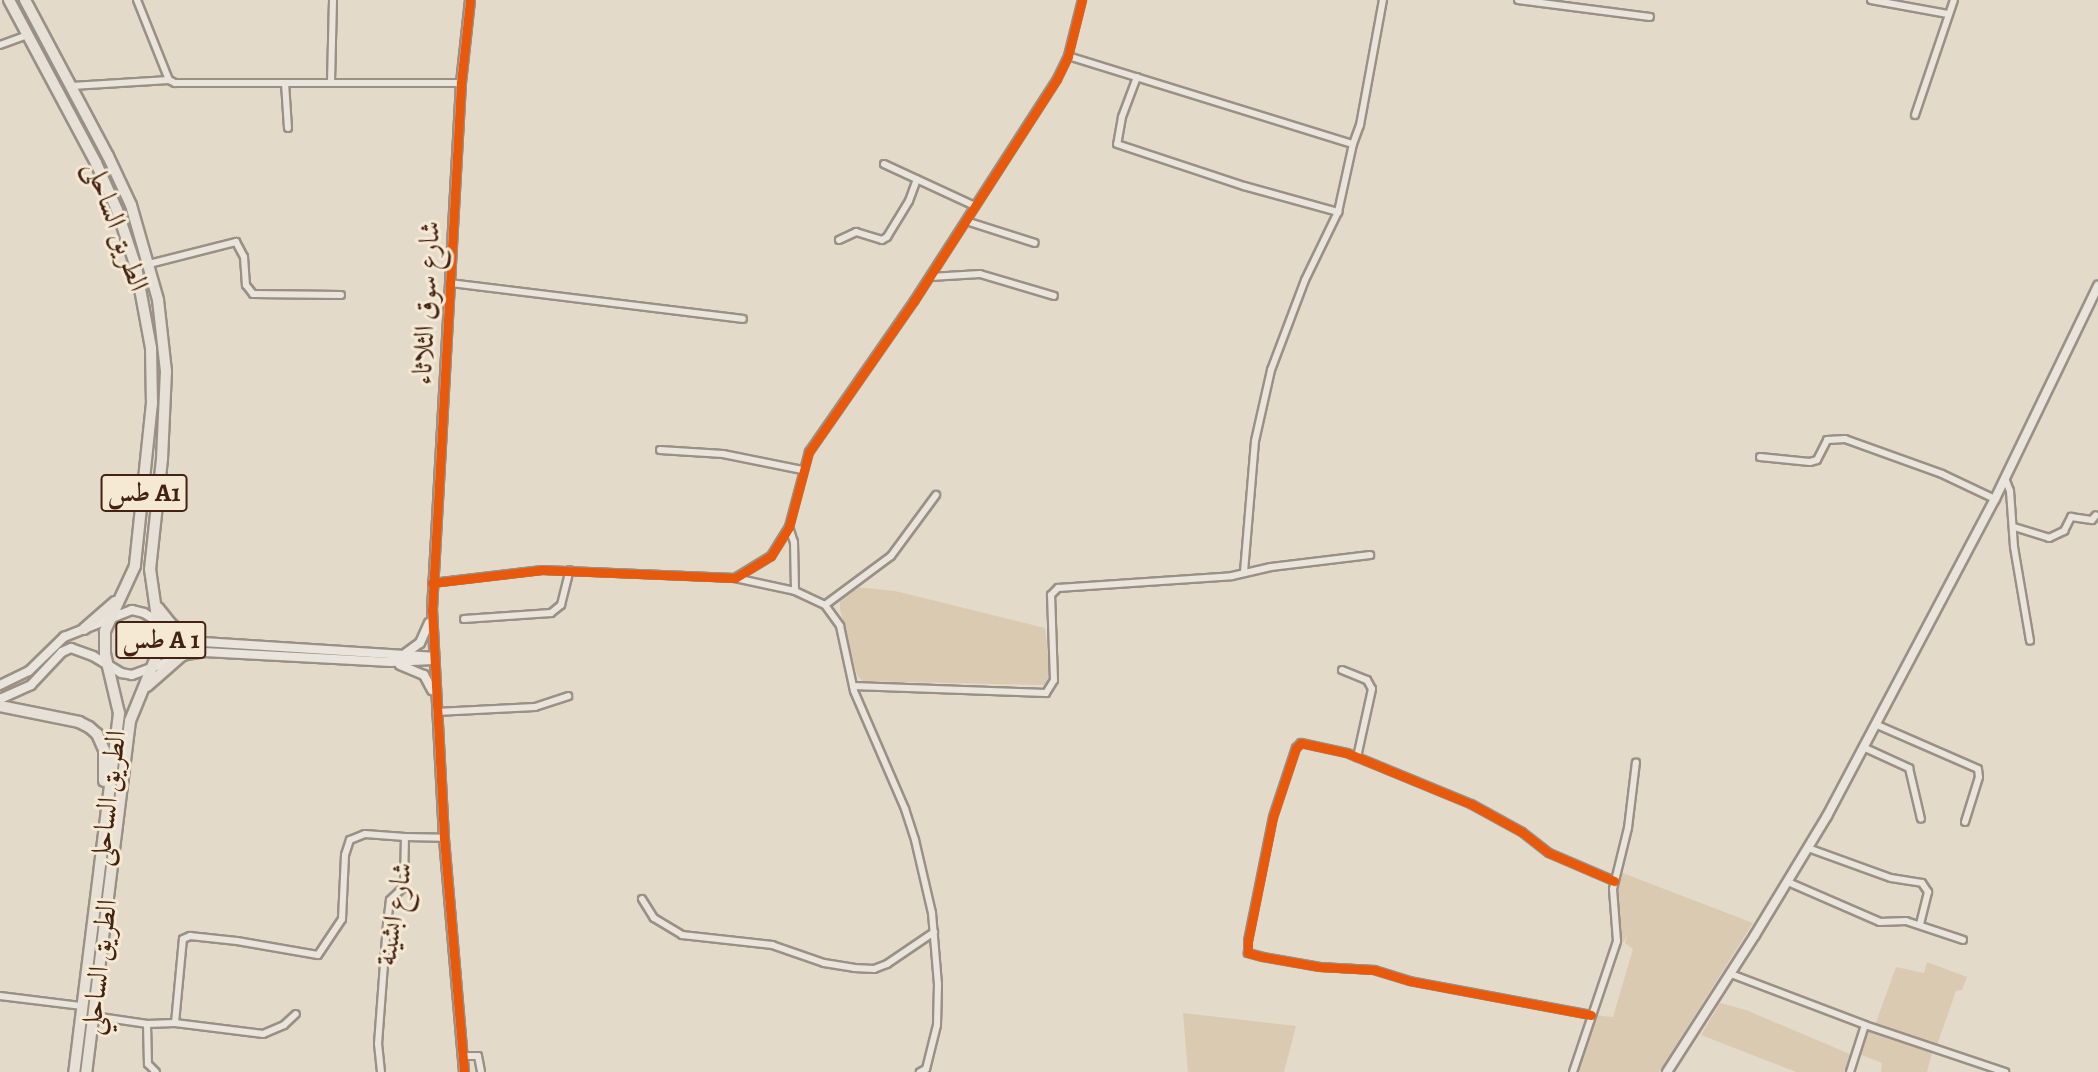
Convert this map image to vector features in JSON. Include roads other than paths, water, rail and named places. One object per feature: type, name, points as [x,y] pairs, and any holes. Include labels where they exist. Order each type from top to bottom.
[{"type":"highway","name":"الطريق الساحلى","points":[[9,0],[91,152],[117,210],[136,267],[151,348],[152,402],[137,552],[126,589],[109,620],[103,643],[119,713],[82,1006]]},
{"type":"highway","name":"الطريق الساحلى","points":[[25,0],[72,86],[131,205]]},
{"type":"highway","name":"الطريق الساحلي","points":[[86,1072],[130,721],[161,645],[149,569],[162,459],[166,371],[163,332],[149,264],[131,205]]},
{"type":"highway","points":[[84,629],[126,589]]},
{"type":"highway","points":[[152,598],[172,625],[185,636]]},
{"type":"highway","points":[[138,696],[180,657]]},
{"type":"highway","points":[[0,706],[79,722],[93,730],[104,750],[106,820]]},
{"type":"highway","name":"الطريق الساحلي","points":[[74,1072],[82,1006]]},
{"type":"street","points":[[137,0],[169,79],[175,83],[461,83]]},
{"type":"street","points":[[331,82],[333,0]]},
{"type":"street","name":"شارع سوق الثلاثاء","points":[[464,1072],[444,838],[433,659],[432,583],[461,83],[470,0]]},
{"type":"street","points":[[735,578],[753,570],[771,556],[789,527],[802,470],[823,431],[930,277],[1057,79],[1068,55],[1082,0]]},
{"type":"street","points":[[1244,572],[1255,442],[1271,369],[1305,280],[1338,212],[1353,144],[1360,125],[1384,0]]},
{"type":"street","points":[[1518,0],[1650,18]]},
{"type":"street","points":[[1871,0],[1948,14]]},
{"type":"street","points":[[1914,115],[1954,0]]},
{"type":"street","points":[[0,45],[28,36]]},
{"type":"street","points":[[1068,55],[1353,144]]},
{"type":"street","points":[[1137,77],[1116,141],[1120,145],[1244,186],[1338,212]]},
{"type":"street","points":[[72,86],[169,79]]},
{"type":"street","points":[[285,83],[288,128]]},
{"type":"street","points":[[884,164],[975,206]]},
{"type":"street","points":[[839,240],[856,232],[882,240],[887,237],[909,201],[917,179]]},
{"type":"street","points":[[966,221],[1035,243]]},
{"type":"street","points":[[149,264],[236,242],[244,257],[246,285],[253,294],[341,295]]},
{"type":"street","points":[[930,277],[979,274],[1054,296]]},
{"type":"street","points":[[450,283],[743,318]]},
{"type":"street","points":[[1667,1072],[1808,848],[1995,499],[2098,286]]},
{"type":"street","points":[[1760,457],[1810,462],[1817,460],[1827,440],[1844,439],[1942,474],[1995,499]]},
{"type":"street","points":[[660,450],[723,454],[802,470]]},
{"type":"street","points":[[2005,478],[2010,491],[2031,641]]},
{"type":"street","points":[[825,605],[891,556],[936,495]]},
{"type":"street","points":[[2014,527],[2049,538],[2064,531],[2071,517],[2092,520],[2096,516]]},
{"type":"street","points":[[789,527],[794,542],[795,591]]},
{"type":"street","points":[[853,686],[1046,692],[1054,680],[1051,595],[1058,588],[1232,576],[1244,572],[1370,555]]},
{"type":"street","points":[[432,583],[518,571],[570,570],[735,578],[795,591],[825,605],[840,626],[853,686],[905,809],[922,864],[934,932],[938,984],[937,1026],[924,1071]]},
{"type":"street","points":[[464,619],[551,613],[563,600],[570,570]]},
{"type":"street","points":[[0,685],[29,671],[64,637],[132,610],[144,613],[185,636],[203,642],[404,654],[433,659]]},
{"type":"street","points":[[404,654],[423,640],[432,610]]},
{"type":"street","points":[[0,699],[31,685],[68,649],[78,649],[127,674],[138,674],[180,657],[204,652],[391,662],[433,659]]},
{"type":"street","points":[[391,662],[424,675],[435,699]]},
{"type":"street","points":[[1342,670],[1367,680],[1372,689],[1357,757]]},
{"type":"street","points":[[436,712],[535,707],[568,696]]},
{"type":"street","points":[[1875,724],[1978,769],[1979,777],[1965,822]]},
{"type":"street","points":[[1591,1015],[1410,981],[1374,970],[1298,964],[1248,953],[1273,817],[1296,748],[1301,743],[1357,757],[1471,804],[1522,832],[1549,853],[1614,881]]},
{"type":"street","points":[[1863,747],[1909,768],[1921,819]]},
{"type":"street","points":[[1573,1072],[1617,941],[1619,929],[1612,900],[1614,881],[1628,828],[1636,762]]},
{"type":"street","points":[[175,1023],[183,939],[190,936],[237,941],[318,955],[342,919],[346,844],[356,836],[365,834],[405,837]]},
{"type":"street","name":"شارع ابشينة","points":[[381,1072],[378,1044],[387,924],[390,900],[404,887],[405,837],[444,838]]},
{"type":"street","points":[[1808,848],[1891,878],[1922,883],[1928,892],[1920,925]]},
{"type":"street","points":[[1788,882],[1880,922],[1906,920],[1963,940]]},
{"type":"street","points":[[642,899],[654,918],[682,935],[772,945],[824,963],[854,968],[874,969],[887,964],[934,932]]},
{"type":"street","points":[[1731,974],[1865,1025],[2005,1072]]},
{"type":"street","points":[[0,996],[82,1006]]},
{"type":"street","points":[[93,1016],[147,1024],[175,1023],[263,1034],[284,1026],[296,1014]]},
{"type":"street","points":[[147,1024],[148,1064],[156,1072]]},
{"type":"street","points":[[1850,1072],[1865,1025]]},
{"type":"street","points":[[463,1056],[478,1055],[481,1072]]}]
